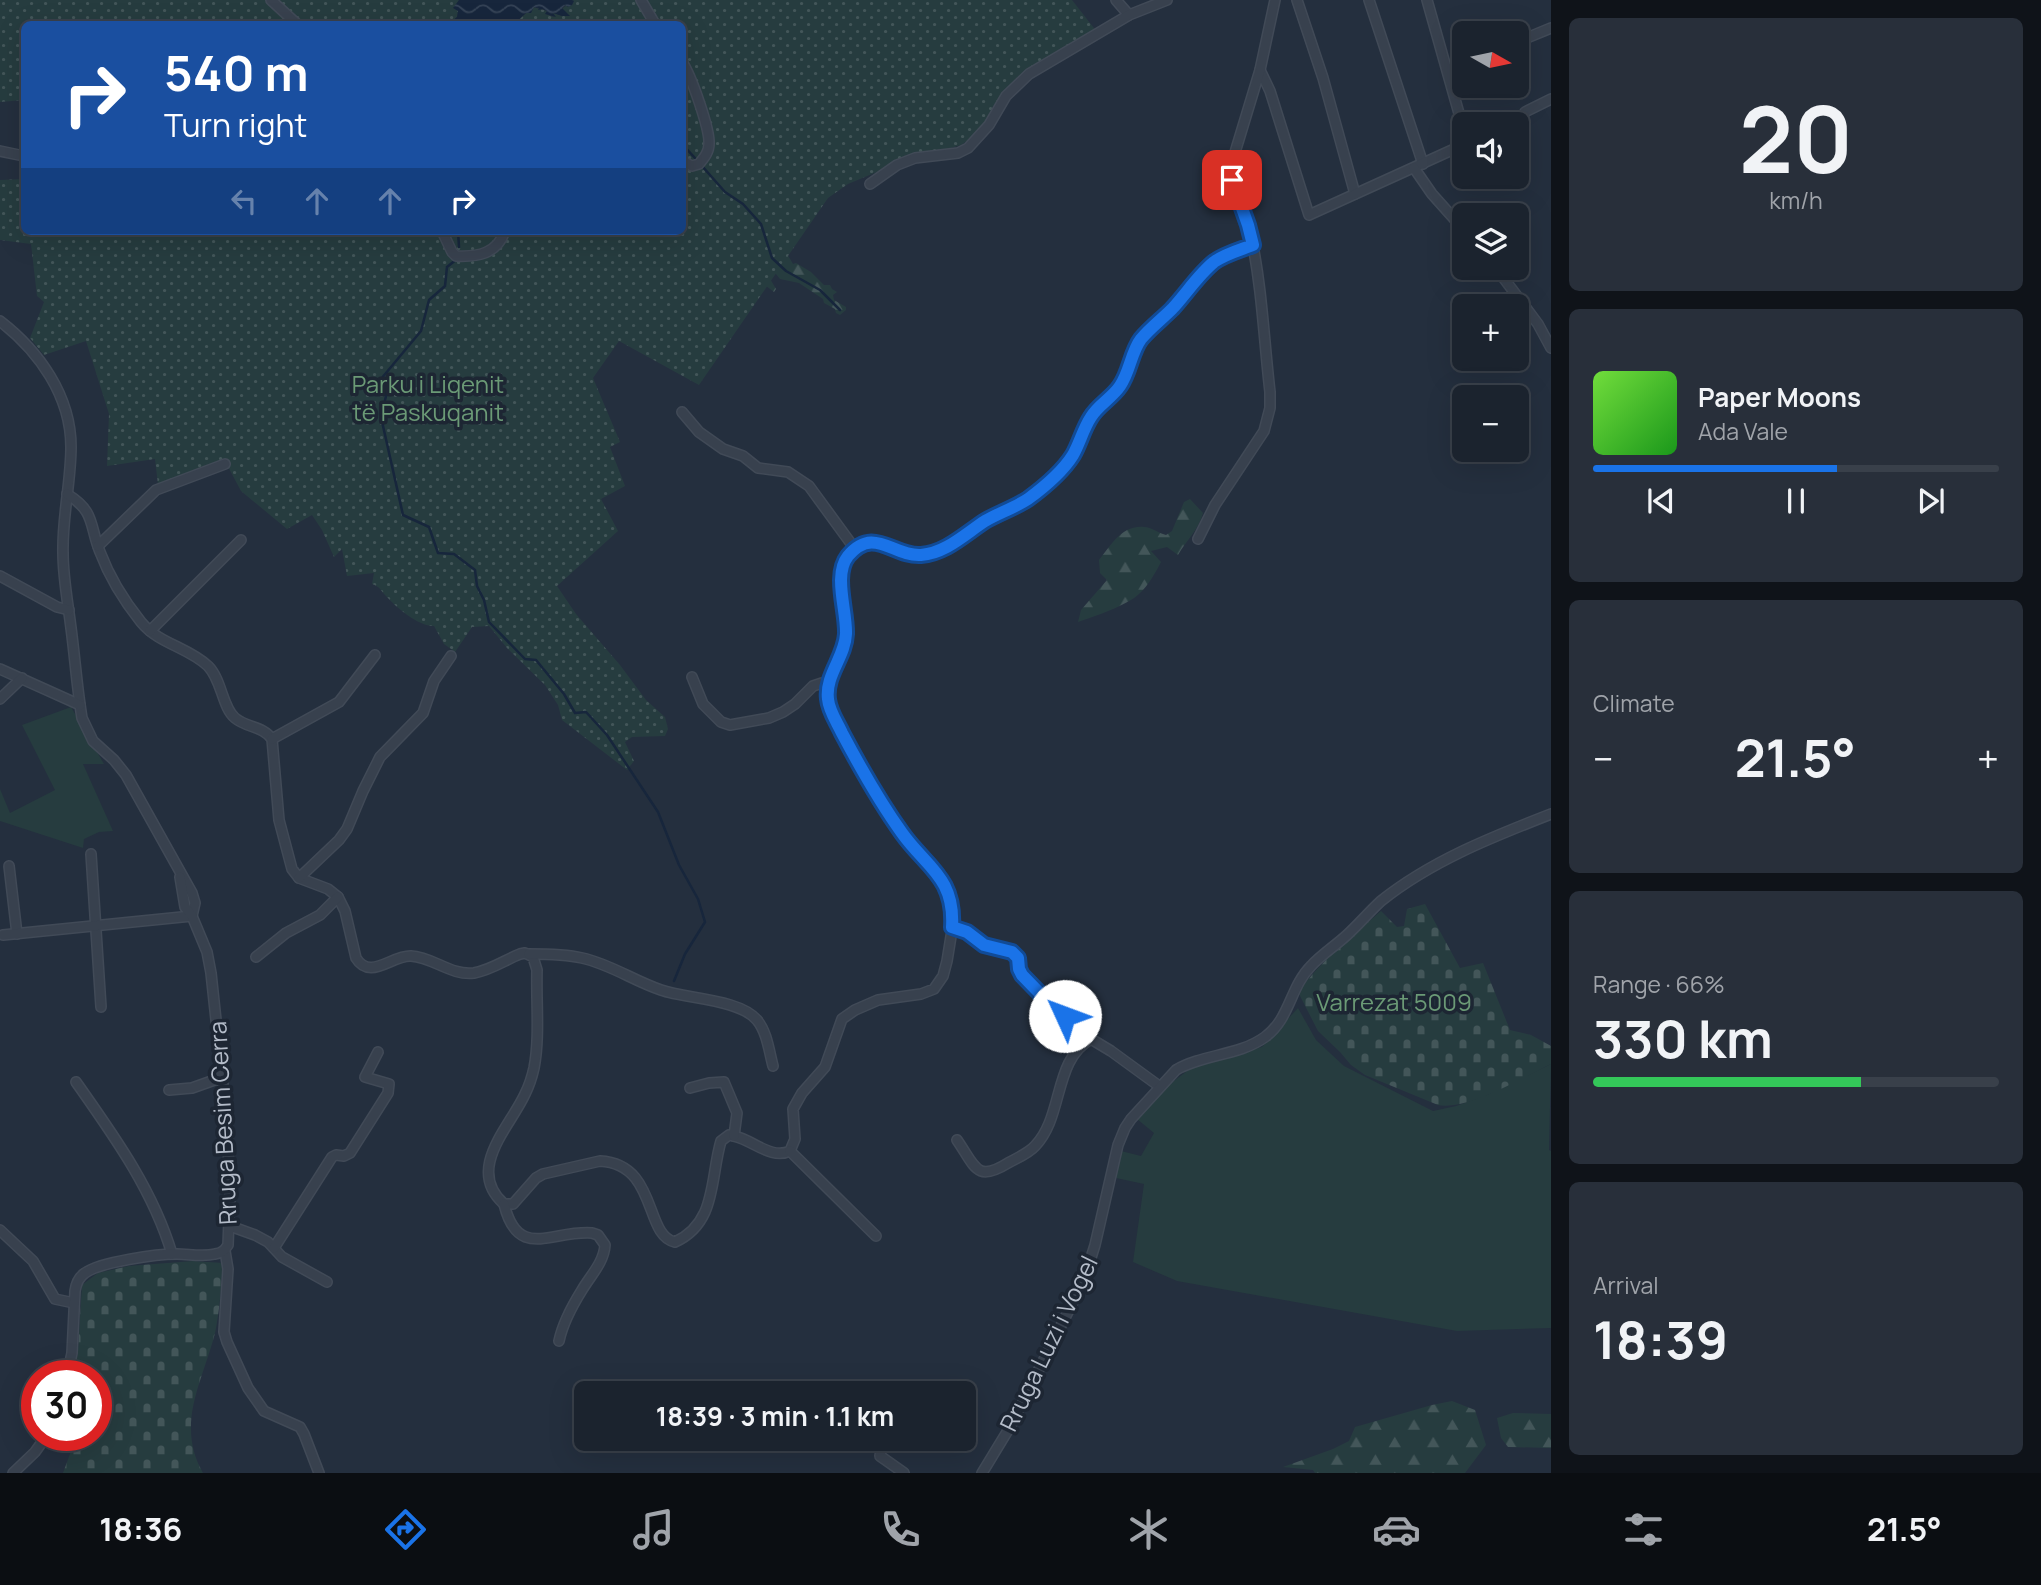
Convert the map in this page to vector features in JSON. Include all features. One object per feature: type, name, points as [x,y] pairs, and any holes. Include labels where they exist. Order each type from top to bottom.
[{"type":"street","points":[[271,0],[294,21]]},
{"type":"street","points":[[640,0],[653,21]]},
{"type":"street","points":[[1116,0],[1129,15]]},
{"type":"street","points":[[870,184],[897,165],[915,158],[958,153],[968,148],[989,125],[1006,96],[1029,74],[1129,15],[1167,0]]},
{"type":"street","points":[[1198,539],[1215,505],[1257,442],[1268,419],[1270,392],[1253,245],[1231,172],[1260,71],[1275,0]]},
{"type":"street","points":[[1297,0],[1323,78],[1355,194]]},
{"type":"street","points":[[1369,0],[1419,166],[1433,194],[1452,217]]},
{"type":"street","points":[[1260,71],[1270,90],[1309,215],[1462,145],[1465,138],[1457,104],[1427,0]]},
{"type":"street","points":[[1530,37],[1551,28]]},
{"type":"street","points":[[686,71],[709,142],[706,155],[699,164],[692,166],[686,164]]},
{"type":"street","points":[[1525,112],[1551,99]]},
{"type":"street","points":[[0,151],[19,155]]},
{"type":"street","points":[[444,235],[452,252],[456,256],[465,257],[494,250],[504,235]]},
{"type":"street","points":[[790,1151],[794,1139],[793,1109],[802,1093],[825,1067],[842,1018],[878,1000],[921,994],[933,989],[939,983],[945,968],[952,927],[951,904],[940,878],[933,866],[903,834],[858,762],[830,708],[828,685],[845,643],[846,632],[841,570],[855,549],[877,542],[915,555],[934,552],[1029,498],[1065,466],[1073,455],[1091,416],[1122,384],[1142,338],[1217,260],[1253,245]]},
{"type":"street","points":[[1505,280],[1538,324],[1551,348]]},
{"type":"street","name":"Rruga Besim Cerra","points":[[0,321],[11,329],[43,365],[60,394],[71,443],[63,554],[82,718],[93,741],[126,775],[180,875],[185,907],[192,916],[209,962],[223,1077],[230,1226],[225,1251],[214,1255],[172,1254],[91,1269],[76,1283],[70,1360]]},
{"type":"street","points":[[682,412],[699,432],[723,449],[743,456],[758,468],[788,472],[809,486],[855,549]]},
{"type":"street","points":[[98,546],[156,491],[225,464]]},
{"type":"street","points":[[67,494],[83,505],[89,514],[98,546],[121,591],[141,622],[150,631],[205,664],[215,676],[232,715],[243,723],[262,730],[272,739],[279,820],[292,869],[299,878],[322,886],[338,897],[345,911],[359,963],[369,967],[381,966],[399,957],[408,956],[467,974],[483,971],[520,954],[579,957],[661,990],[723,1004],[749,1013],[758,1021],[765,1035],[773,1066]]},
{"type":"street","points":[[150,631],[241,540]]},
{"type":"street","points":[[0,576],[57,607],[69,610]]},
{"type":"street","points":[[272,739],[339,702],[375,655]]},
{"type":"street","points":[[299,878],[347,829],[380,757],[423,713],[434,681],[451,656]]},
{"type":"street","points":[[0,669],[80,705]]},
{"type":"street","points":[[692,677],[703,704],[721,722],[730,725],[769,718],[795,704],[813,686],[822,683],[828,685]]},
{"type":"street","points":[[0,699],[22,678]]},
{"type":"street","name":"Rruga Luzi i Vogel","points":[[982,1473],[1010,1427],[1084,1280],[1121,1136],[1131,1119],[1159,1086],[1183,1065],[1224,1054],[1264,1038],[1275,1029],[1310,966],[1396,891],[1449,858],[1551,814]]},
{"type":"street","points":[[91,854],[100,1007]]},
{"type":"street","points":[[9,866],[17,934]]},
{"type":"street","points":[[256,957],[286,933],[320,915],[338,897]]},
{"type":"street","points":[[3,935],[192,916]]},
{"type":"street","points":[[952,927],[967,932],[984,945],[1012,952],[1018,958],[1022,975],[1054,1008],[1077,1024],[1091,1039],[1159,1086]]},
{"type":"street","points":[[528,954],[533,957],[537,970],[534,1067],[526,1093],[492,1149],[490,1183],[493,1192],[504,1204],[511,1226],[522,1237],[538,1239],[592,1233],[598,1234],[605,1245],[602,1260],[572,1306],[559,1341]]},
{"type":"street","points":[[957,1140],[978,1171],[984,1172],[993,1172],[1034,1147],[1049,1123],[1068,1063],[1075,1051],[1091,1039]]},
{"type":"street","points":[[274,1248],[332,1157],[350,1153],[388,1093],[390,1088],[386,1082],[365,1077],[378,1052]]},
{"type":"street","points":[[169,1090],[192,1088],[223,1077]]},
{"type":"street","points":[[76,1082],[137,1172],[172,1254]]},
{"type":"street","points":[[690,1088],[724,1082],[737,1113],[734,1136]]},
{"type":"street","points":[[504,1204],[513,1204],[536,1178],[543,1174],[607,1161],[622,1168],[639,1182],[663,1235],[675,1242],[686,1237],[706,1215],[721,1141],[729,1135],[776,1153],[790,1151]]},
{"type":"street","points":[[790,1151],[876,1236]]},
{"type":"street","points":[[230,1226],[255,1235],[282,1256],[327,1282]]},
{"type":"street","points":[[0,1230],[33,1261],[55,1299],[74,1303]]},
{"type":"street","points":[[225,1251],[228,1269],[224,1332],[227,1342],[248,1388],[264,1411],[300,1427],[319,1473]]},
{"type":"street","points":[[13,1473],[37,1451]]},
{"type":"street","points":[[881,1451],[880,1456],[904,1473]]},
{"type":"green space","points":[[0,0],[459,0],[455,8],[458,11],[457,17],[452,21],[21,21],[21,100],[0,102]]},
{"type":"green space","name":"Parku i Liqenit të Paskuqanit","points":[[572,0],[1072,0],[1097,32],[1039,65],[981,131],[961,145],[896,164],[848,184],[828,198],[699,385],[619,341],[593,378],[620,442],[610,447],[625,486],[601,499],[618,531],[557,586],[576,614],[646,700],[665,717],[668,729],[665,736],[632,737],[625,742],[634,761],[627,770],[562,720],[558,705],[545,685],[489,626],[472,627],[455,652],[444,644],[434,626],[421,623],[407,615],[372,584],[374,573],[347,576],[342,549],[334,557],[312,515],[287,529],[241,491],[225,461],[158,485],[155,459],[107,466],[109,414],[86,341],[44,355],[30,338],[44,302],[37,296],[31,244],[0,240],[0,180],[21,179],[21,235],[686,235],[686,21],[517,21],[533,7],[547,11],[546,14],[554,17],[551,12],[568,16],[562,9]]},
{"type":"green space","points":[[686,222],[786,252],[793,264],[796,263],[811,272],[824,285],[830,285],[837,292],[833,295],[834,300],[846,307],[846,310],[840,315],[836,313],[823,299],[799,283],[780,279],[772,269],[769,277],[776,289],[774,292]]},
{"type":"green space","points":[[1190,499],[1203,513],[1178,555],[1167,547],[1151,551],[1161,562],[1139,594],[1118,607],[1078,622],[1081,610],[1107,580],[1100,573],[1099,560],[1112,543],[1129,529],[1136,527],[1147,527],[1166,535],[1172,531],[1184,502]]},
{"type":"green space","points":[[71,707],[104,764],[83,764],[113,831],[99,832],[84,839],[83,848],[0,821],[0,789],[10,813],[55,790],[22,725]]},
{"type":"green space","name":"Varrezat 5009","points":[[1425,904],[1460,968],[1483,963],[1510,1030],[1531,1035],[1551,1046],[1551,1064],[1479,1098],[1464,1103],[1438,1105],[1365,1075],[1351,1065],[1318,1031],[1298,992],[1307,981],[1337,949],[1381,911],[1397,927],[1404,926],[1407,909]]},
{"type":"green space","points":[[1298,1008],[1316,1040],[1344,1066],[1433,1111],[1489,1094],[1551,1064],[1551,1328],[1457,1331],[1177,1281],[1133,1262],[1144,1184],[1116,1178],[1121,1151],[1141,1156],[1154,1133],[1137,1119],[1162,1090],[1195,1065],[1262,1047]]},
{"type":"green space","points":[[193,1261],[223,1263],[215,1333],[191,1420],[195,1455],[203,1473],[63,1473],[71,1451],[112,1451],[112,1360],[76,1360],[82,1285],[98,1273],[129,1266]]},
{"type":"green space","points":[[1452,1401],[1475,1410],[1486,1445],[1465,1473],[1315,1473],[1313,1470],[1283,1467],[1349,1441],[1355,1427]]},
{"type":"green space","points":[[1513,1413],[1551,1414],[1551,1448],[1508,1447],[1501,1438],[1497,1418]]},
{"type":"water","points":[[459,0],[574,1],[572,5],[562,8],[570,16],[553,13],[556,17],[534,7],[531,13],[526,13],[517,21],[452,21],[457,17],[458,11],[453,8]]},
{"type":"waterway","points":[[686,148],[695,158]]},
{"type":"waterway","points":[[702,166],[725,192],[743,204],[761,224],[772,258],[786,271],[820,290],[840,310]]},
{"type":"waterway","points":[[458,235],[459,247]]},
{"type":"waterway","points":[[457,259],[447,267],[445,286],[429,300],[421,331],[381,379],[386,396],[381,417],[403,515],[429,527],[438,553],[454,554],[475,570],[477,586],[484,600],[489,622],[525,659],[536,660],[564,694],[575,713],[586,712],[607,735],[658,812],[679,865],[698,899],[705,922],[685,954],[674,981]]},
{"type":"route","points":[[1065,1016],[1022,975],[1016,955],[984,945],[967,932],[952,927],[951,904],[940,878],[889,814],[833,715],[828,700],[828,685],[845,643],[846,632],[841,570],[855,549],[870,542],[885,544],[915,555],[924,555],[947,547],[986,521],[1029,498],[1065,466],[1091,416],[1122,384],[1142,338],[1217,260],[1253,245],[1232,180]]}]
